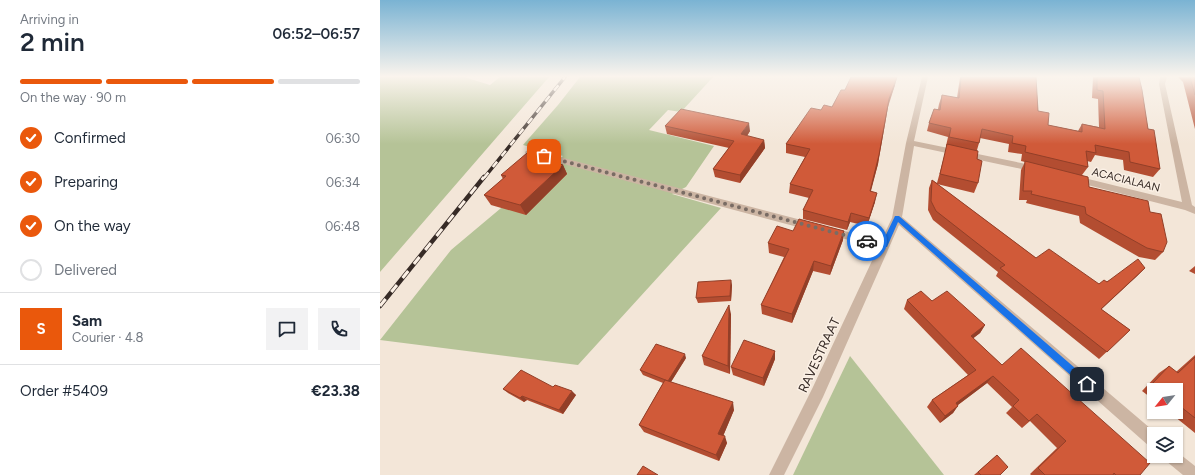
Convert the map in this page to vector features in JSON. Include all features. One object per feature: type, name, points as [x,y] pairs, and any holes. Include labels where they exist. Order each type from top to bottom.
[{"type":"street","name":"RAVESTRAAT","points":[[776,475],[818,392],[897,218],[910,143],[920,99]]},
{"type":"street","points":[[1166,99],[1191,209]]},
{"type":"street","points":[[910,143],[1043,171]]},
{"type":"street","points":[[529,152],[884,246]]},
{"type":"street","name":"ACACIALAAN","points":[[1066,177],[1191,209]]},
{"type":"street","points":[[897,218],[1147,435]]},
{"type":"street","points":[[1179,463],[1194,475]]},
{"type":"green space","points":[[380,99],[530,99],[380,272]]},
{"type":"green space","points":[[563,99],[693,99],[681,112],[668,110],[649,130],[714,146],[686,187],[672,194],[721,208],[578,365],[380,340],[451,250],[563,156],[523,145]]},
{"type":"green space","points":[[850,356],[944,475],[793,475]]},
{"type":"building","points":[[836,99],[889,99],[879,155],[870,191],[877,193],[869,218],[851,213],[848,222],[803,210],[813,190],[790,184],[810,149],[786,144],[811,108],[821,110],[824,105],[832,107]]},
{"type":"building","points":[[941,99],[1037,99],[1038,111],[1049,113],[1048,125],[1082,132],[1082,124],[1105,129],[1103,99],[1143,99],[1148,129],[1154,130],[1160,169],[1130,162],[1129,152],[1095,145],[1096,153],[1086,151],[1088,167],[1025,152],[1026,146],[1012,143],[1013,136],[982,129],[979,143],[949,137],[951,128],[929,123],[934,109],[940,110]]},
{"type":"building","points":[[681,109],[749,123],[741,134],[764,140],[740,175],[713,169],[734,141],[665,126]]},
{"type":"building","points":[[947,144],[978,151],[977,159],[982,161],[978,183],[940,174]]},
{"type":"building","points":[[527,153],[563,165],[520,205],[484,195],[506,176],[501,175]]},
{"type":"building","points":[[1025,161],[1088,177],[1089,187],[1148,201],[1150,212],[1161,214],[1167,242],[1163,252],[1147,248],[1086,214],[1085,207],[1031,194],[1032,191],[1023,191]]},
{"type":"building","points":[[932,180],[1036,258],[1049,249],[1099,284],[1104,280],[1107,282],[1138,259],[1145,268],[1101,309],[1130,330],[1107,352],[1000,268],[1005,265],[936,211],[931,201]]},
{"type":"building","points":[[799,219],[844,231],[831,266],[814,261],[792,314],[761,305],[789,249],[768,243],[777,226],[793,231]]},
{"type":"building","points":[[731,280],[730,296],[696,298],[698,282]]},
{"type":"building","points":[[921,291],[932,301],[947,291],[985,325],[971,336],[1002,365],[1021,348],[1147,460],[1147,463],[1150,463],[1140,475],[1116,475],[1114,473],[1113,475],[1045,475],[1038,468],[1066,441],[1037,414],[1029,421],[1013,406],[1019,400],[993,376],[956,403],[958,406],[945,416],[932,400],[976,370],[907,300]]},
{"type":"building","points":[[729,305],[728,366],[702,356]]},
{"type":"building","points":[[744,340],[775,351],[763,378],[731,367]]},
{"type":"building","points":[[656,344],[685,354],[668,381],[640,370]]},
{"type":"building","points":[[1195,357],[1195,418],[1183,409],[1183,383],[1153,383],[1169,366],[1178,373]]},
{"type":"building","points":[[521,370],[553,387],[555,385],[572,391],[559,410],[522,396],[520,398],[503,389]]},
{"type":"building","points":[[665,380],[733,402],[718,434],[725,436],[716,455],[639,425]]},
{"type":"building","points":[[997,455],[1008,467],[1000,475],[981,475],[978,472]]},
{"type":"building","points":[[643,466],[658,475],[637,475]]},
{"type":"railway","points":[[484,178],[547,99]]},
{"type":"railway","points":[[380,306],[484,177]]},
{"type":"way so far","points":[[544,156],[867,241]]},
{"type":"route","points":[[867,241],[884,246],[897,218],[1087,384]]}]
